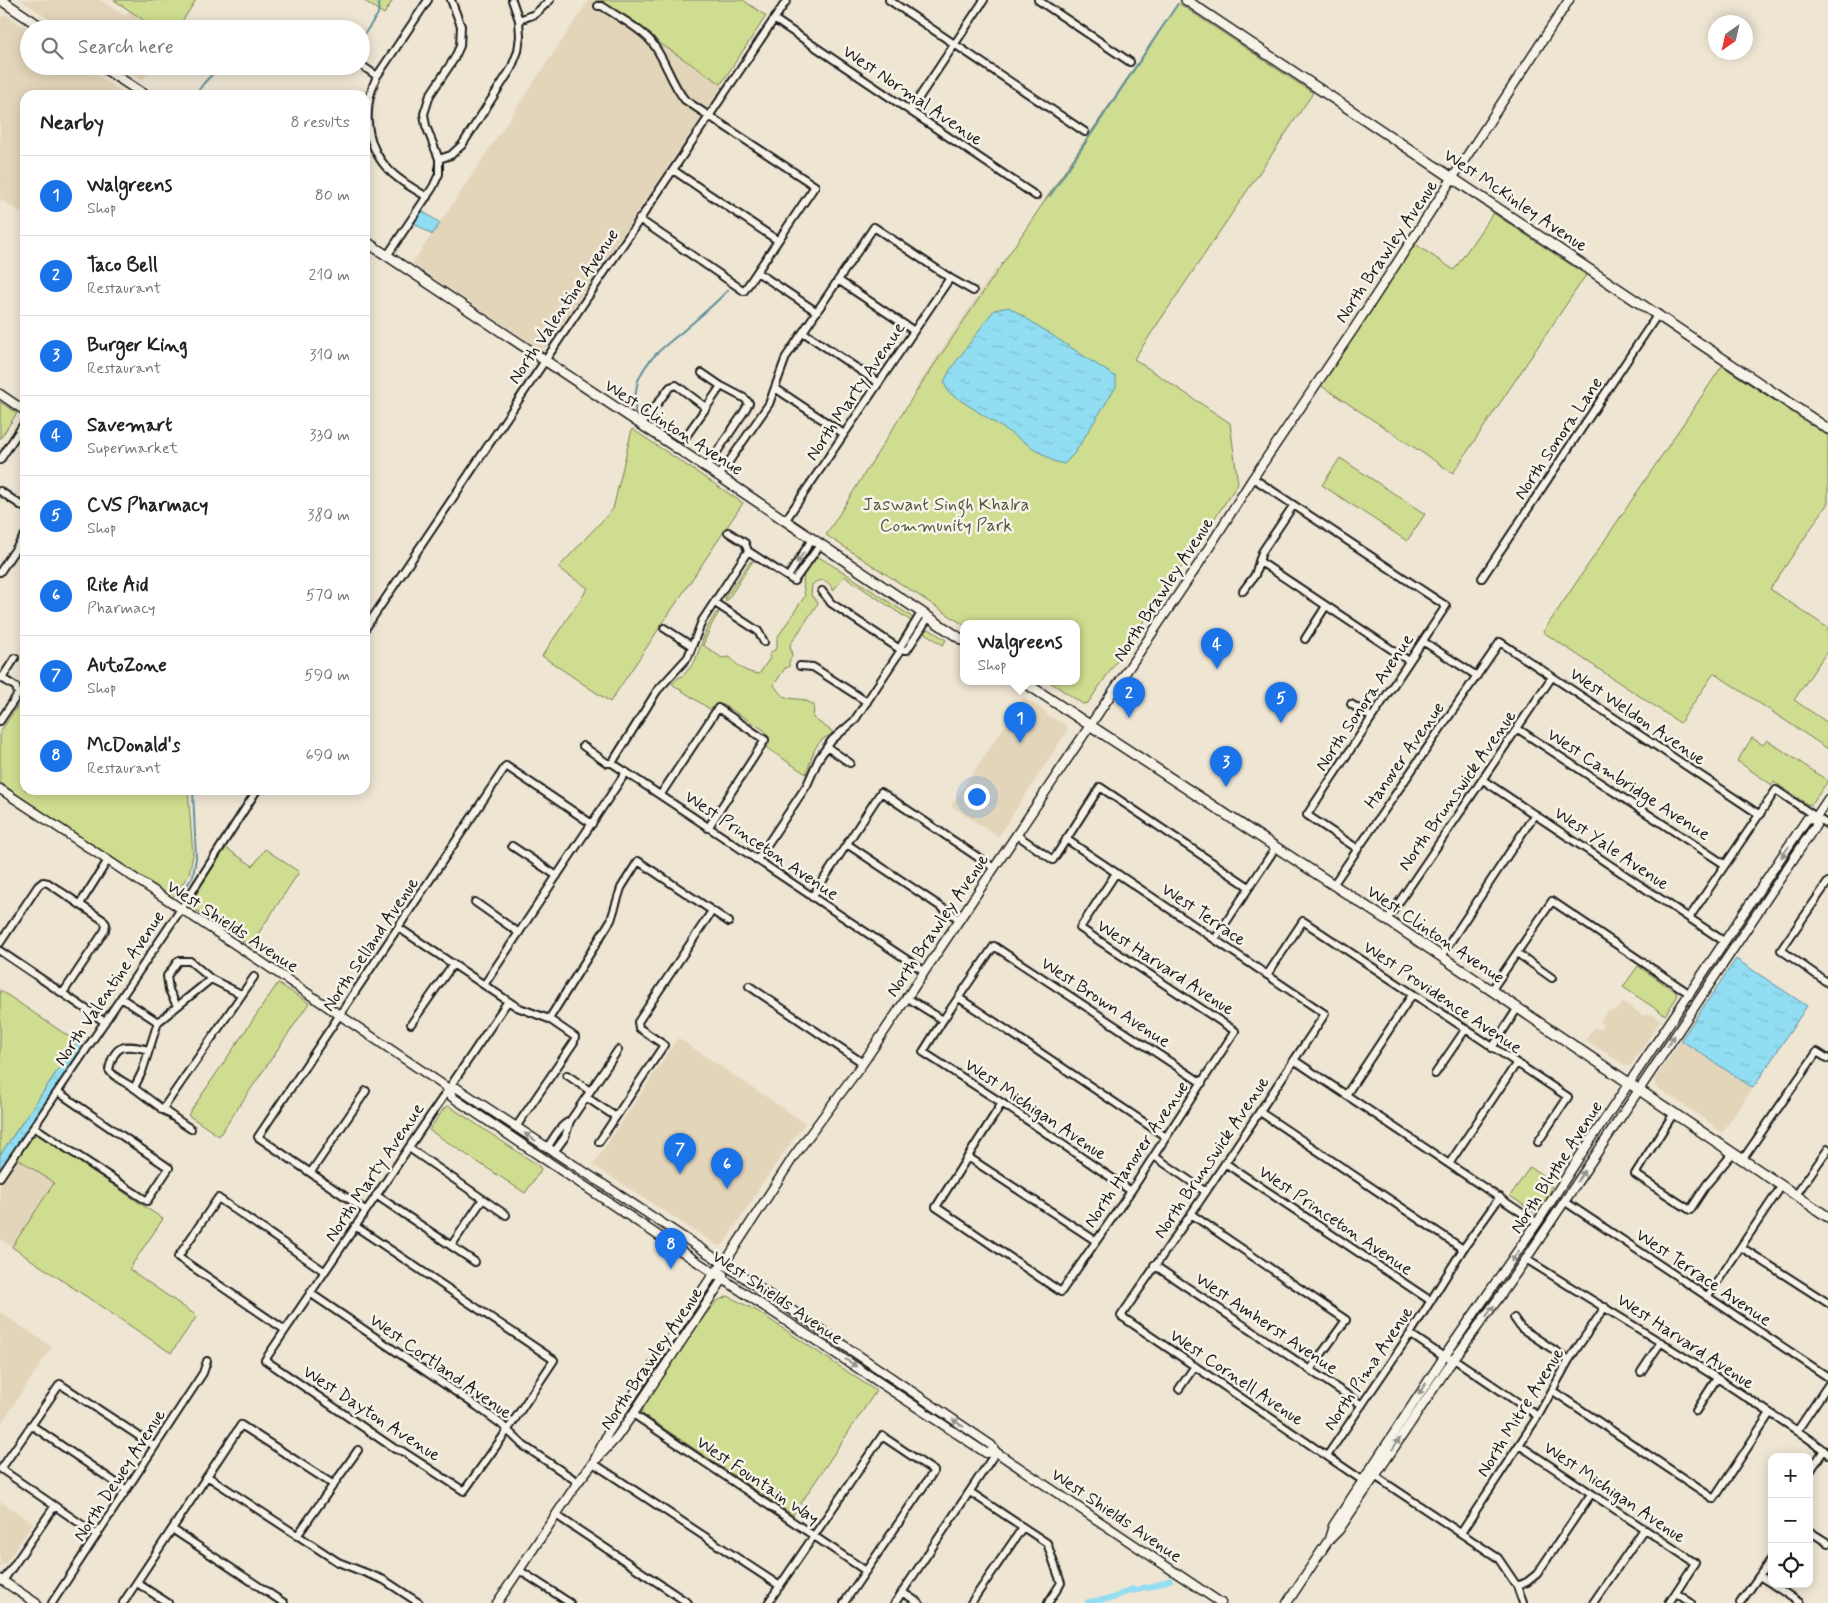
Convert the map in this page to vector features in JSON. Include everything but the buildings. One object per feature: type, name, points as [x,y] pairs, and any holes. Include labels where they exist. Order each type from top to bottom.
[{"type":"main road","name":"West McKinley Avenue","points":[[1186,0],[1828,428]]},
{"type":"main road","points":[[2,1],[30,20]]},
{"type":"main road","points":[[115,75],[137,90]]},
{"type":"main road","name":"West Clinton Avenue","points":[[370,245],[719,476],[960,639]]},
{"type":"main road","name":"West Clinton Avenue","points":[[1028,685],[1387,920],[1828,1217]]},
{"type":"street","points":[[370,95],[377,76],[428,0]]},
{"type":"street","points":[[387,256],[427,197],[439,174],[440,159],[426,126],[424,114],[430,95],[454,59],[460,46],[461,26],[451,0]]},
{"type":"street","points":[[440,159],[451,154],[462,145],[507,78],[518,51],[520,36],[519,20],[512,0]]},
{"type":"street","points":[[519,20],[535,14],[550,0]]},
{"type":"street","name":"North Valentine Avenue","points":[[370,622],[787,0]]},
{"type":"street","points":[[889,0],[1085,132]]},
{"type":"street","points":[[910,111],[984,0]]},
{"type":"street","points":[[1038,0],[1130,62]]},
{"type":"street","name":"North Brawley Avenue","points":[[593,1463],[608,1433],[663,1349],[714,1273],[724,1264],[794,1156],[863,1063],[924,970],[1017,835],[1198,565],[1253,478],[1569,0]]},
{"type":"street","points":[[598,6],[602,6],[637,29],[650,41],[676,89],[686,100],[814,186],[744,290],[639,219]]},
{"type":"street","name":"West Normal Avenue","points":[[774,19],[1036,196]]},
{"type":"street","points":[[370,71],[377,76]]},
{"type":"street","points":[[370,138],[376,153],[386,168],[427,197]]},
{"type":"street","points":[[673,170],[778,240]]},
{"type":"street","points":[[719,476],[769,404],[786,357],[874,227],[950,278],[973,291]]},
{"type":"street","points":[[757,272],[817,312]]},
{"type":"street","name":"North Marty Avenue","points":[[785,521],[950,278]]},
{"type":"street","points":[[838,280],[914,331]]},
{"type":"street","name":"North Sonora Lane","points":[[1482,578],[1658,314]]},
{"type":"street","points":[[803,332],[879,383]]},
{"type":"street","points":[[702,373],[744,398],[748,404],[706,468]]},
{"type":"street","points":[[641,425],[670,387],[676,385],[704,406],[708,405]]},
{"type":"street","points":[[647,417],[678,438],[684,439],[721,386]]},
{"type":"street","points":[[775,388],[844,434]]},
{"type":"street","points":[[0,394],[20,408]]},
{"type":"street","points":[[0,460],[20,430]]},
{"type":"street","points":[[1243,591],[1254,575],[1262,552],[1293,506],[1253,478]]},
{"type":"street","points":[[0,491],[20,505]]},
{"type":"street","name":"North Sonora Avenue","points":[[1293,506],[1446,606],[1424,642],[1408,661],[1307,815],[1358,849]]},
{"type":"street","points":[[728,532],[744,543],[748,551],[791,579],[816,542]]},
{"type":"street","points":[[0,572],[20,543]]},
{"type":"street","points":[[612,763],[657,690],[688,657],[702,621],[748,551]]},
{"type":"street","points":[[1258,561],[1408,661]]},
{"type":"street","points":[[822,591],[831,603],[901,650]]},
{"type":"street","points":[[715,603],[758,631],[764,642]]},
{"type":"street","points":[[1305,639],[1326,606]]},
{"type":"street","points":[[757,860],[807,785],[819,758],[854,721],[901,650],[901,646],[916,623],[924,615]]},
{"type":"street","points":[[664,628],[692,646]]},
{"type":"street","points":[[1424,642],[1477,676]]},
{"type":"street","name":"Hanover Avenue","points":[[1334,885],[1500,642]]},
{"type":"street","name":"West Weldon Avenue","points":[[1500,642],[1760,815]]},
{"type":"street","points":[[0,721],[18,694],[16,688],[1,678],[15,658]]},
{"type":"street","points":[[800,666],[812,667],[867,702]]},
{"type":"street","name":"North Brunswick Avenue","points":[[1387,920],[1552,677]]},
{"type":"street","points":[[1352,704],[1371,717]]},
{"type":"street","points":[[661,794],[718,708],[765,740],[708,828]]},
{"type":"street","name":"West Cambridge Avenue","points":[[1518,729],[1724,864]]},
{"type":"street","name":"West Princeton Avenue","points":[[583,746],[607,763],[612,763],[661,794],[708,828],[924,970]]},
{"type":"street","points":[[828,747],[850,763]]},
{"type":"street","name":"North Selland Avenue","points":[[311,1172],[258,1137],[506,766],[592,824]]},
{"type":"street","points":[[484,985],[626,772]]},
{"type":"street","name":"West Yale Avenue","points":[[1483,780],[1725,942]]},
{"type":"street","points":[[1017,835],[1053,860],[1100,787],[1249,887]]},
{"type":"street","name":"West Shields Avenue","points":[[0,789],[340,1015],[449,1089],[452,1097],[723,1279],[986,1453],[996,1452]]},
{"type":"street","points":[[1689,918],[1776,790],[1828,825]]},
{"type":"street","points":[[812,897],[881,792],[994,868]]},
{"type":"street","name":"North Valentine Avenue","points":[[0,1177],[181,909],[254,795]]},
{"type":"street","name":"North Blythe Avenue","points":[[1287,1603],[1328,1540],[1333,1526],[1381,1451],[1449,1358],[1526,1259],[1816,825],[1816,817],[1828,800]]},
{"type":"street","points":[[1441,956],[1535,814]]},
{"type":"street","name":"North Blythe Avenue","points":[[1328,1540],[1339,1530],[1375,1476],[1537,1223],[1807,819],[1816,817]]},
{"type":"street","name":"West Terrace","points":[[1066,839],[1325,1014]]},
{"type":"street","points":[[847,844],[960,918]]},
{"type":"street","points":[[512,846],[557,876]]},
{"type":"street","points":[[1216,940],[1276,847]]},
{"type":"street","points":[[80,904],[108,860]]},
{"type":"street","points":[[548,1019],[611,920],[621,888],[638,862],[729,922]]},
{"type":"street","name":"West Harvard Avenue","points":[[1116,873],[1080,928],[1235,1031]]},
{"type":"street","points":[[0,943],[38,886],[43,882],[48,883],[103,920],[106,924],[105,930],[63,993]]},
{"type":"street","points":[[1828,882],[1781,950],[1828,983]]},
{"type":"street","points":[[1491,991],[1552,901],[1690,994]]},
{"type":"street","points":[[475,902],[519,932]]},
{"type":"street","points":[[599,1142],[664,1045],[639,1028],[638,1022],[712,911]]},
{"type":"street","name":"West Providence Avenue","points":[[1267,975],[1303,921],[1568,1098],[1538,1142]]},
{"type":"street","points":[[399,928],[508,1001],[524,1010],[548,1019],[575,1037],[574,1042],[516,1127]]},
{"type":"street","name":"West Brown Avenue","points":[[959,998],[994,946],[1202,1083]]},
{"type":"street","points":[[0,951],[104,1022]]},
{"type":"street","points":[[1517,953],[1552,978]]},
{"type":"street","points":[[177,1006],[169,990],[167,976],[178,961],[190,961],[211,979],[241,994]]},
{"type":"street","points":[[411,1024],[454,964]]},
{"type":"street","points":[[162,1110],[254,977]]},
{"type":"street","points":[[134,1088],[142,1072],[158,1022],[211,979]]},
{"type":"street","points":[[749,986],[863,1063]]},
{"type":"street","points":[[1346,1095],[1412,994]]},
{"type":"street","points":[[906,997],[943,1020],[959,998],[1166,1137]]},
{"type":"street","points":[[121,998],[158,1022]]},
{"type":"street","name":"North Marty Avenue","points":[[265,1360],[324,1270],[508,1001]]},
{"type":"street","points":[[1492,1048],[1517,1009]]},
{"type":"street","name":"North Brunswick Avenue","points":[[1121,1316],[1325,1014]]},
{"type":"street","name":"West Michigan Avenue","points":[[943,1020],[923,1052],[1131,1190]]},
{"type":"street","points":[[1435,1074],[1465,1030]]},
{"type":"street","name":"North Hanover Avenue","points":[[968,1157],[936,1207],[1061,1292],[1154,1156],[1235,1031]]},
{"type":"street","points":[[149,1050],[132,1045],[123,1047],[116,1052],[111,1060],[109,1070],[112,1075],[134,1088],[162,1110],[191,1129]]},
{"type":"street","points":[[550,1150],[565,1136],[570,1121],[618,1050]]},
{"type":"street","points":[[1743,1159],[1816,1052],[1828,1059]]},
{"type":"street","points":[[1294,1060],[1537,1223]]},
{"type":"street","points":[[1449,1164],[1516,1064]]},
{"type":"street","points":[[567,1075],[616,1117]]},
{"type":"street","name":"West Shields Avenue","points":[[449,1089],[457,1088],[724,1264],[990,1445],[996,1452],[1221,1603]]},
{"type":"street","points":[[366,1091],[311,1172],[366,1210]]},
{"type":"street","points":[[34,1127],[147,1201],[170,1168],[58,1092]]},
{"type":"street","points":[[1002,1103],[968,1157],[1096,1241]]},
{"type":"street","points":[[1260,1112],[1463,1249]]},
{"type":"street","points":[[1674,1114],[1635,1174],[1690,1210],[1707,1184],[1733,1153]]},
{"type":"street","points":[[408,1148],[506,1215]]},
{"type":"street","points":[[1796,1196],[1828,1149]]},
{"type":"street","points":[[1154,1156],[1206,1192]]},
{"type":"street","points":[[553,1164],[562,1164],[593,1184],[600,1183]]},
{"type":"street","name":"West Princeton Avenue","points":[[1225,1164],[1431,1301]]},
{"type":"street","points":[[1707,1297],[1781,1187]]},
{"type":"street","points":[[376,1194],[475,1262]]},
{"type":"street","name":"North Pima Avenue","points":[[1327,1456],[1410,1334],[1463,1249],[1500,1197]]},
{"type":"street","points":[[285,1330],[178,1257],[218,1198],[324,1270]]},
{"type":"street","points":[[604,1198],[612,1198],[629,1210],[638,1207]]},
{"type":"street","points":[[451,1246],[483,1199]]},
{"type":"street","name":"West Terrace Avenue","points":[[1564,1202],[1828,1377]]},
{"type":"street","points":[[1191,1214],[1346,1320],[1310,1370]]},
{"type":"street","points":[[355,1226],[554,1360],[507,1430]]},
{"type":"street","points":[[1741,1247],[1828,1304]]},
{"type":"street","name":"West Harvard Avenue","points":[[1526,1259],[1717,1378],[1826,1452]]},
{"type":"street","name":"North Brawley Avenue","points":[[497,1603],[578,1482],[616,1438],[633,1414],[723,1279],[724,1264]]},
{"type":"street","name":"West Amherst Avenue","points":[[1154,1265],[1362,1405]]},
{"type":"street","name":"West Cortland Avenue","points":[[310,1293],[478,1407],[535,1454],[578,1482]]},
{"type":"street","name":"North Mitre Avenue","points":[[1461,1533],[1538,1416],[1569,1360],[1605,1307]]},
{"type":"street","name":"West Cornell Avenue","points":[[1121,1316],[1362,1480]]},
{"type":"street","points":[[1514,1318],[1520,1328],[1569,1360]]},
{"type":"street","points":[[1410,1334],[1538,1416]]},
{"type":"street","points":[[1641,1372],[1661,1342]]},
{"type":"street","points":[[644,1397],[646,1385],[663,1358],[663,1349]]},
{"type":"street","name":"West Dayton Avenue","points":[[265,1360],[395,1448],[402,1450],[464,1491],[507,1430]]},
{"type":"street","name":"North Dewey Avenue","points":[[52,1603],[98,1535],[125,1489],[203,1373],[207,1361]]},
{"type":"street","points":[[1179,1390],[1195,1366]]},
{"type":"street","points":[[1696,1411],[1717,1378]]},
{"type":"street","points":[[98,1535],[0,1469],[60,1384],[154,1446]]},
{"type":"street","points":[[1797,1431],[1828,1385]]},
{"type":"street","points":[[1553,1391],[1714,1498],[1770,1413]]},
{"type":"street","name":"West Fountain Way","points":[[633,1414],[866,1571]]},
{"type":"street","points":[[123,1603],[241,1424],[334,1485]]},
{"type":"street","points":[[31,1425],[125,1489]]},
{"type":"street","points":[[768,1603],[882,1436],[934,1470],[844,1603]]},
{"type":"street","name":"West Michigan Avenue","points":[[1519,1445],[1695,1563],[1676,1593]]},
{"type":"street","points":[[298,1536],[358,1450]]},
{"type":"street","points":[[1381,1451],[1375,1476],[1498,1558],[1517,1586],[1523,1603]]},
{"type":"street","points":[[895,1603],[996,1452]]},
{"type":"street","points":[[1813,1468],[1826,1452]]},
{"type":"street","points":[[593,1463],[780,1586]]},
{"type":"street","points":[[207,1476],[338,1562],[384,1580],[419,1603]]},
{"type":"street","points":[[1357,1503],[1363,1486],[1362,1480]]},
{"type":"street","points":[[970,1492],[1047,1543],[1061,1583],[1048,1603]]},
{"type":"street","points":[[1517,1586],[1527,1582],[1537,1574],[1591,1494]]},
{"type":"street","points":[[36,1603],[2,1580],[54,1507]]},
{"type":"street","points":[[556,1515],[688,1603]]},
{"type":"street","points":[[971,1603],[1023,1527]]},
{"type":"street","points":[[172,1529],[284,1603]]},
{"type":"street","points":[[1593,1603],[1644,1529]]},
{"type":"street","points":[[1813,1534],[1828,1543]]},
{"type":"street","points":[[1740,1603],[1768,1565]]},
{"type":"street","points":[[519,1570],[570,1603]]},
{"type":"street","points":[[1759,1576],[1768,1582]]},
{"type":"street","points":[[137,1583],[168,1603]]},
{"type":"street","points":[[1778,1588],[1800,1603]]},
{"type":"street","points":[[902,1592],[918,1603]]},
{"type":"street","points":[[1669,1603],[1676,1593],[1691,1603]]},
{"type":"shaded area","points":[[21,0],[100,0],[125,16],[129,10],[144,20],[51,20]]},
{"type":"shaded area","points":[[589,0],[595,0],[723,85],[547,347],[540,349],[412,264]]},
{"type":"shaded area","points":[[6,15],[20,24],[20,75],[96,75],[119,90],[20,90],[20,212],[0,199],[0,17]]},
{"type":"shaded area","points":[[134,75],[146,75],[142,81]]},
{"type":"shaded area","points":[[996,268],[999,269],[915,395],[916,388]]},
{"type":"shaded area","points":[[1024,697],[1046,712],[1047,715],[1066,725],[1067,731],[998,837],[951,806]]},
{"type":"shaded area","points":[[1623,1002],[1642,1015],[1651,1014],[1661,1020],[1631,1065],[1626,1066],[1586,1040],[1594,1027],[1600,1030],[1603,1025],[1600,1022],[1607,1012],[1618,1009]]},
{"type":"shaded area","points":[[678,1038],[805,1123],[759,1188],[723,1245],[718,1246],[593,1165]]},
{"type":"shaded area","points":[[1681,1040],[1753,1088],[1722,1133],[1655,1086],[1654,1080]]},
{"type":"shaded area","points":[[17,1158],[54,1182],[12,1247],[0,1239],[0,1183]]},
{"type":"shaded area","points":[[0,1312],[52,1347],[0,1425]]},
{"type":"shaded area","points":[[0,1501],[33,1523],[5,1564],[0,1565]]},
{"type":"green space","points":[[114,0],[196,0],[183,20],[144,20]]},
{"type":"green space","points":[[363,0],[393,0],[384,14]]},
{"type":"green space","points":[[595,0],[743,0],[766,16],[721,84]]},
{"type":"green space","name":"Jaswant Singh Khalra Community Park","points":[[1178,3],[1313,93],[1134,359],[1230,423],[1238,484],[1088,703],[1083,704],[1054,685],[1080,685],[1080,620],[960,620],[960,622],[826,535],[914,395]]},
{"type":"green space","points":[[1493,213],[1586,275],[1453,473],[1320,385],[1415,244],[1454,270]]},
{"type":"green space","points":[[1722,366],[1828,436],[1828,503],[1770,589],[1828,628],[1828,650],[1794,700],[1828,723],[1828,749],[1714,673],[1680,723],[1543,632]]},
{"type":"green space","points":[[0,402],[17,413],[0,439]]},
{"type":"green space","points":[[632,429],[743,503],[610,702],[542,656],[588,588],[558,568],[613,509]]},
{"type":"green space","points":[[1340,458],[1425,514],[1407,541],[1322,485]]},
{"type":"green space","points":[[817,556],[912,617],[914,622],[901,642],[899,640],[911,621],[844,576],[833,591],[830,584],[821,580],[812,585],[811,595],[818,603],[790,645],[792,656],[789,667],[785,668],[774,685],[784,696],[814,705],[813,718],[833,732],[816,746],[806,774],[767,748],[769,737],[764,730],[724,705],[717,705],[711,710],[672,684],[684,675],[695,661],[708,626],[716,613],[719,612],[703,645],[722,658],[730,657],[743,669],[759,674],[770,658],[769,654],[777,648],[777,638],[805,596],[804,573],[808,563]]},
{"type":"green space","points":[[753,561],[726,602],[725,598],[750,562]]},
{"type":"green space","points":[[929,629],[946,640],[943,645],[923,632]]},
{"type":"green space","points":[[20,702],[20,795],[188,795],[193,855],[189,874],[171,900],[0,782],[0,732]]},
{"type":"green space","points":[[1752,738],[1763,745],[1767,740],[1828,781],[1811,805],[1774,782],[1772,785],[1737,761]]},
{"type":"green space","points":[[226,848],[253,866],[265,849],[299,872],[250,946],[188,905]]},
{"type":"green space","points":[[1638,966],[1676,992],[1677,997],[1665,1015],[1623,987]]},
{"type":"green space","points":[[278,983],[309,1003],[219,1136],[188,1115]]},
{"type":"green space","points":[[0,990],[77,1042],[0,1155]]},
{"type":"green space","points":[[449,1106],[539,1166],[541,1170],[525,1193],[429,1130],[445,1107]]},
{"type":"green space","points":[[38,1134],[163,1219],[129,1269],[197,1316],[171,1353],[12,1247],[54,1183],[17,1158],[31,1137]]},
{"type":"green space","points":[[1530,1167],[1553,1182],[1549,1195],[1537,1214],[1510,1196]]},
{"type":"green space","points":[[728,1296],[757,1311],[876,1391],[793,1515],[641,1413],[652,1391],[698,1323],[717,1301]]},
{"type":"water","points":[[422,211],[440,223],[432,235],[414,223]]},
{"type":"water","points":[[1009,307],[1116,377],[1116,387],[1074,454],[1064,464],[1053,461],[948,392],[944,382],[950,370],[994,310]]},
{"type":"water","points":[[1736,959],[1807,1006],[1753,1088],[1681,1040]]},
{"type":"water","points":[[77,1042],[84,1047],[0,1172],[0,1155]]},
{"type":"waterway","points":[[370,26],[378,14],[379,0]]},
{"type":"waterway","points":[[1050,196],[1177,5]]},
{"type":"waterway","points":[[199,90],[212,75]]},
{"type":"waterway","points":[[635,412],[637,385],[641,373],[646,366],[663,348],[728,290]]},
{"type":"waterway","points":[[184,890],[193,876],[196,858],[193,795]]},
{"type":"waterway","points":[[1088,1602],[1113,1598],[1132,1589],[1134,1591],[1145,1587],[1148,1588],[1170,1580]]},
{"type":"place","name":"Savemart","points":[[1217,669]]},
{"type":"place","name":"Taco Bell","points":[[1129,718]]},
{"type":"place","name":"CVS Pharmacy","points":[[1281,723]]},
{"type":"place","name":"Walgreens","points":[[1020,743]]},
{"type":"place","name":"Burger King","points":[[1226,787]]},
{"type":"place","name":"AutoZone","points":[[680,1174]]},
{"type":"place","name":"Rite Aid","points":[[727,1189]]},
{"type":"place","name":"McDonald's","points":[[671,1269]]}]
